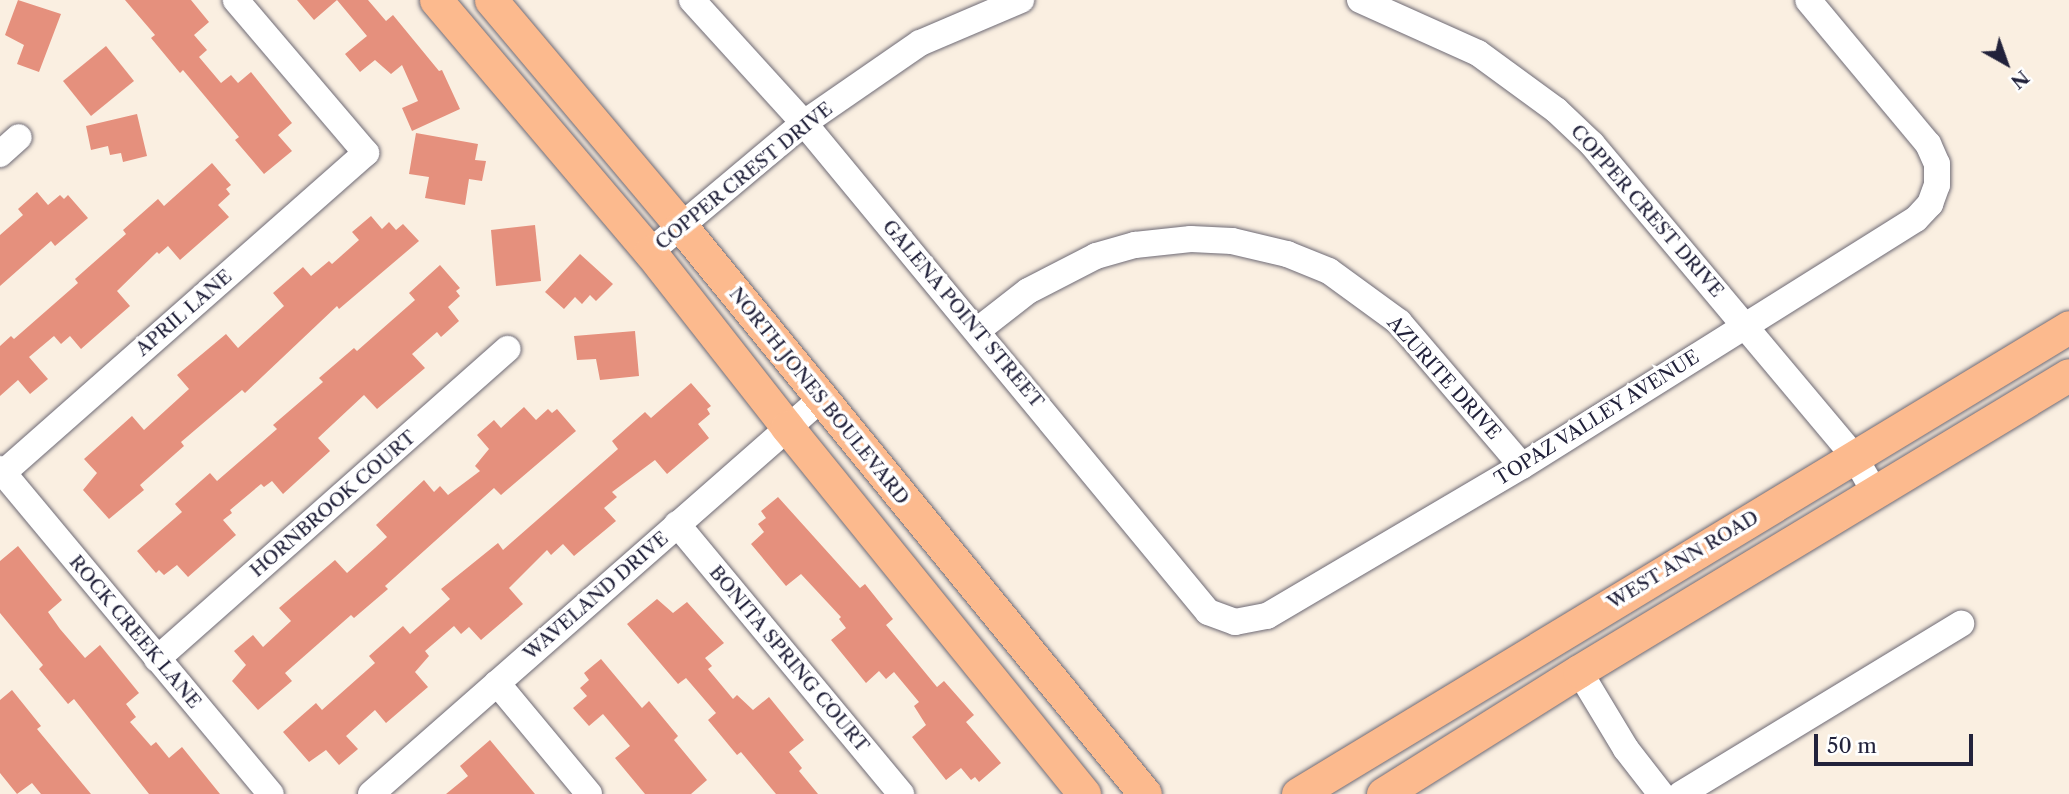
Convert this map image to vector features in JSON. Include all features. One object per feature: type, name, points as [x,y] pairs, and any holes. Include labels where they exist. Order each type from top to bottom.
[{"type":"main road","points":[[436,0],[649,252],[1084,794]]},
{"type":"main road","name":"NORTH JONES BOULEVARD","points":[[491,0],[681,226],[1145,794]]},
{"type":"main road","name":"WEST ANN ROAD","points":[[1298,794],[2069,327]]},
{"type":"main road","points":[[1383,794],[1579,671],[2069,375]]},
{"type":"main road","points":[[1579,671],[1582,653],[1612,630],[1662,573]]},
{"type":"street","name":"APRIL LANE","points":[[1,471],[366,153],[236,0]]},
{"type":"street","name":"GALENA POINT STREET","points":[[692,0],[804,123],[978,330],[1208,612],[1235,622]]},
{"type":"street","name":"COPPER CREST DRIVE","points":[[649,252],[804,123],[920,43],[1021,0]]},
{"type":"street","name":"COPPER CREST DRIVE","points":[[1360,0],[1478,53],[1556,110],[1592,144],[1854,456],[1875,493]]},
{"type":"street","name":"TOPAZ VALLEY AVENUE","points":[[1235,622],[1267,617],[1522,466],[1916,219],[1930,204],[1937,185],[1937,164],[1928,144],[1808,0]]},
{"type":"street","name":"AZURITE DRIVE","points":[[978,330],[1028,290],[1096,256],[1135,245],[1191,239],[1232,241],[1287,254],[1329,271],[1399,322],[1522,466]]},
{"type":"street","name":"HORNBROOK COURT","points":[[157,659],[508,349]]},
{"type":"street","name":"WAVELAND DRIVE","points":[[371,794],[821,399]]},
{"type":"street","name":"ROCK CREEK LANE","points":[[1,471],[271,794]]},
{"type":"street","name":"BONITA SPRING COURT","points":[[677,524],[901,794]]},
{"type":"street","points":[[1681,794],[1961,624]]},
{"type":"street","points":[[1579,671],[1626,749],[1661,794]]},
{"type":"street","points":[[497,683],[589,794]]},
{"type":"building","points":[[18,0],[61,14],[39,72],[17,64],[24,45],[5,35]]},
{"type":"building","points":[[125,0],[191,0],[209,22],[194,35],[207,50],[199,57],[221,83],[231,75],[238,83],[251,72],[292,123],[278,135],[292,151],[264,174],[235,140],[239,137],[183,70],[180,73],[151,38],[155,35]]},
{"type":"building","points":[[297,0],[337,0],[314,20]]},
{"type":"building","points":[[337,0],[368,0],[386,21],[393,15],[439,71],[442,70],[460,109],[412,131],[402,108],[418,101],[402,65],[391,74],[375,60],[360,72],[345,54],[367,36]]},
{"type":"building","points":[[106,46],[134,81],[91,116],[63,81]]},
{"type":"building","points":[[137,114],[147,156],[123,162],[121,153],[110,155],[108,146],[91,150],[86,126]]},
{"type":"building","points":[[416,133],[478,144],[475,160],[486,161],[482,181],[469,179],[465,205],[425,198],[429,177],[409,174]]},
{"type":"building","points":[[212,163],[231,185],[226,189],[230,194],[218,205],[229,217],[180,260],[168,246],[159,254],[157,252],[117,291],[130,306],[81,349],[70,336],[61,344],[54,336],[29,357],[48,379],[30,394],[18,380],[0,396],[0,346],[11,336],[14,339],[78,283],[75,279],[126,234],[123,230],[158,199],[164,206]]},
{"type":"building","points":[[37,192],[48,205],[60,195],[64,199],[68,195],[88,218],[55,246],[51,241],[0,286],[0,235],[23,215],[18,209]]},
{"type":"building","points":[[371,216],[382,229],[389,222],[396,230],[403,224],[419,241],[339,309],[337,306],[245,393],[242,390],[181,442],[184,446],[140,485],[144,490],[109,519],[83,490],[97,473],[84,459],[132,416],[144,430],[189,389],[177,375],[226,334],[238,348],[284,306],[273,293],[303,267],[311,276],[329,261],[332,264],[359,240],[352,232]]},
{"type":"building","points":[[535,225],[541,281],[496,286],[491,230]]},
{"type":"building","points":[[580,254],[613,284],[596,301],[590,295],[582,304],[575,297],[564,309],[545,292]]},
{"type":"building","points":[[440,265],[460,288],[456,291],[460,296],[448,307],[459,321],[441,337],[437,332],[412,354],[425,368],[377,409],[364,395],[318,438],[330,451],[283,494],[272,481],[264,487],[261,484],[230,510],[232,513],[223,520],[236,535],[188,577],[177,565],[164,575],[159,570],[156,573],[137,551],[182,512],[175,504],[210,473],[217,481],[277,429],[273,425],[323,382],[319,378],[354,348],[357,351],[415,300],[409,293]]},
{"type":"building","points":[[635,331],[639,376],[600,380],[596,359],[577,360],[574,336]]},
{"type":"building","points":[[691,383],[711,406],[707,409],[710,414],[698,424],[709,438],[667,474],[655,460],[612,492],[617,497],[604,508],[616,521],[574,556],[563,544],[551,555],[547,550],[509,588],[523,604],[481,640],[469,627],[461,634],[454,626],[425,651],[429,656],[415,672],[428,687],[386,723],[375,710],[346,736],[358,749],[339,765],[326,750],[309,762],[283,732],[316,703],[322,710],[375,663],[369,656],[403,626],[410,634],[450,599],[441,589],[498,543],[503,550],[618,449],[612,441],[645,412],[651,418]]},
{"type":"building","points":[[524,407],[536,420],[548,409],[552,413],[557,409],[576,431],[501,495],[494,488],[385,586],[388,589],[354,618],[351,615],[285,673],[292,681],[258,710],[232,681],[246,665],[234,651],[253,635],[263,647],[291,621],[279,608],[335,560],[347,573],[375,548],[387,537],[376,525],[424,480],[434,492],[440,486],[448,495],[480,471],[475,466],[489,449],[477,435],[494,420],[501,428]]},
{"type":"building","points":[[778,497],[860,588],[865,584],[893,619],[886,625],[937,687],[944,681],[974,715],[966,722],[1001,763],[979,782],[975,777],[971,780],[961,768],[946,780],[912,737],[926,725],[914,706],[919,702],[894,672],[886,679],[879,671],[866,683],[831,640],[846,628],[839,619],[841,617],[801,574],[786,586],[751,544],[764,532],[758,524],[766,518],[761,511]]},
{"type":"building","points":[[18,546],[62,600],[48,612],[60,629],[85,658],[100,645],[139,693],[126,704],[136,717],[130,722],[151,746],[156,742],[169,758],[182,747],[220,794],[149,794],[74,699],[68,704],[39,669],[43,665],[0,613],[0,561]]},
{"type":"building","points":[[657,599],[673,613],[687,602],[724,643],[705,658],[712,666],[708,669],[733,699],[737,695],[753,710],[769,697],[804,740],[789,752],[802,768],[799,771],[818,794],[776,794],[741,752],[737,755],[708,720],[716,713],[686,678],[678,684],[627,624]]},
{"type":"building","points":[[601,659],[642,708],[649,701],[678,736],[674,740],[707,780],[691,794],[645,794],[615,758],[630,746],[603,714],[589,726],[573,708],[587,696],[580,688],[589,680],[584,673]]},
{"type":"building","points":[[12,690],[41,726],[37,729],[91,794],[41,794],[32,783],[17,794],[0,773],[0,700]]},
{"type":"building","points":[[490,740],[535,794],[446,794],[468,776],[460,766]]}]
